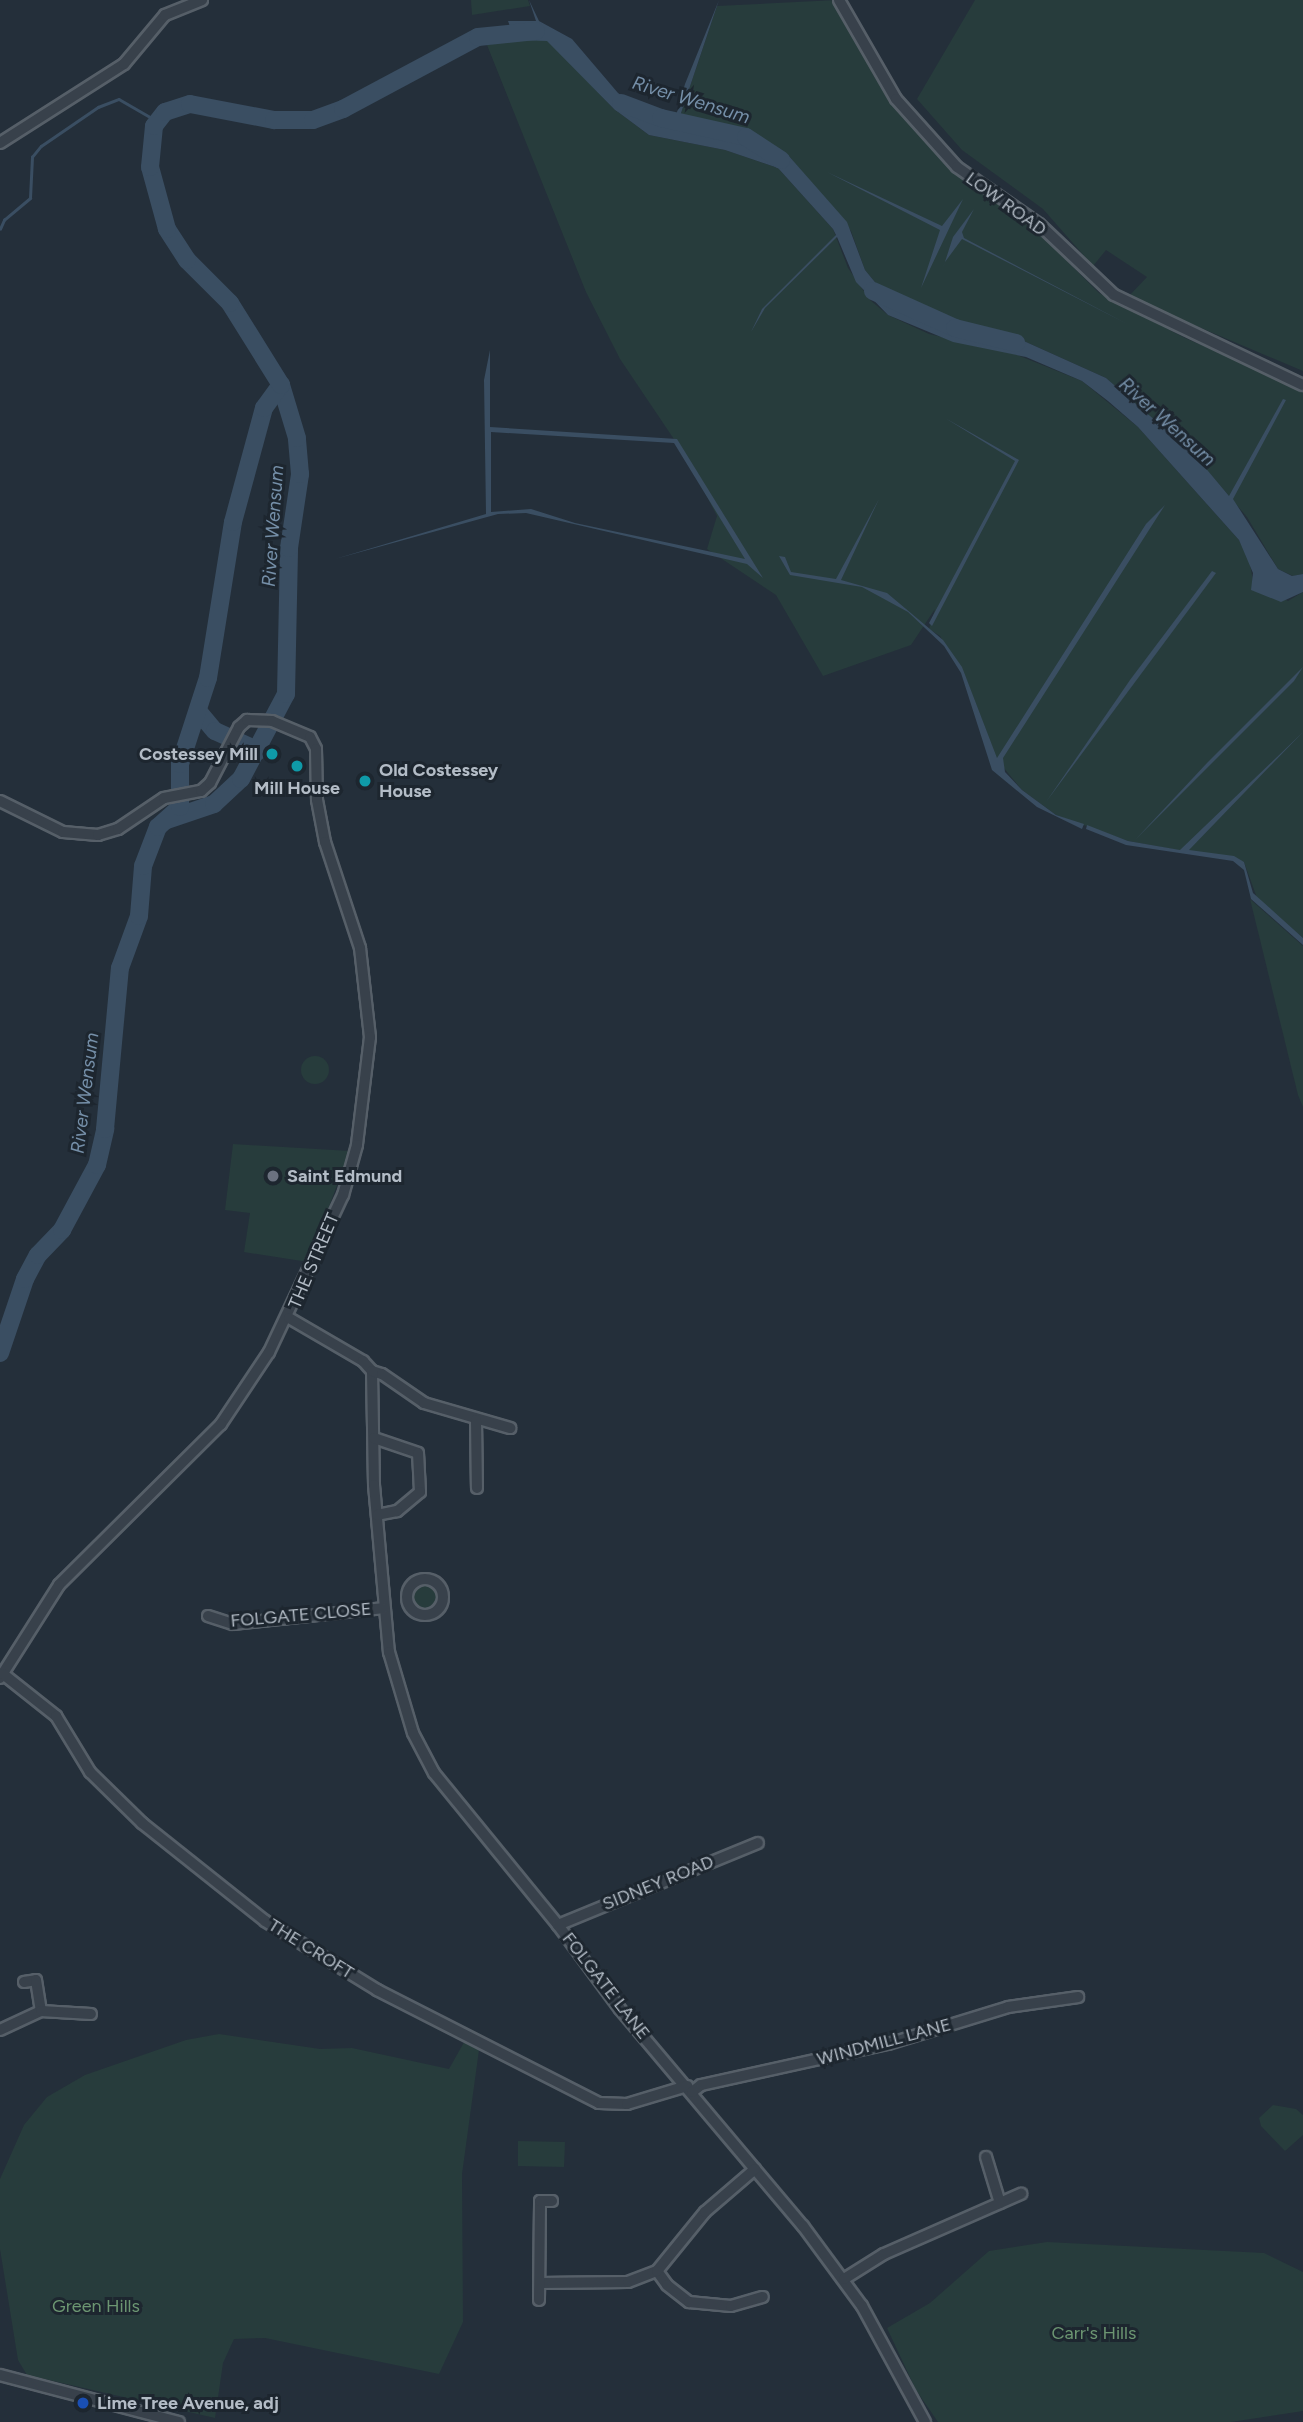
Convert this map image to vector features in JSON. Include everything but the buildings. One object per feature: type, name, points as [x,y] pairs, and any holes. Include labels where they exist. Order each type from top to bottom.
[{"type":"street","points":[[0,143],[124,64],[165,15],[202,0]]},
{"type":"street","name":"LOW ROAD","points":[[839,0],[896,99],[926,138],[965,173],[1039,223],[1114,295],[1303,385]]},
{"type":"street","name":"THE STREET","points":[[0,801],[38,822],[80,837],[118,829],[164,798],[177,794],[190,795],[210,783],[239,727],[261,718],[310,737],[316,749],[317,800],[325,842],[360,948],[370,1037],[357,1145],[342,1195],[289,1318],[221,1424],[59,1585],[1,1676]]},
{"type":"street","points":[[289,1318],[363,1361],[372,1371],[382,1374],[424,1403],[506,1427],[503,1440]]},
{"type":"street","name":"FOLGATE LANE","points":[[372,1371],[377,1515],[384,1604],[395,1680],[429,1763],[558,1925],[612,1998],[844,2279],[925,2422]]},
{"type":"street","points":[[476,1420],[477,1488]]},
{"type":"street","points":[[374,1438],[418,1453],[420,1492],[397,1511],[377,1515]]},
{"type":"street","name":"FOLGATE CLOSE","points":[[215,1615],[233,1624],[407,1599]]},
{"type":"street","name":"THE CROFT","points":[[1,1676],[56,1716],[90,1772],[142,1823],[265,1921],[366,1983],[599,2103],[627,2104],[689,2089]]},
{"type":"street","name":"SIDNEY ROAD","points":[[558,1925],[758,1843]]},
{"type":"street","points":[[36,1980],[41,2011]]},
{"type":"street","name":"WINDMILL LANE","points":[[689,2089],[888,2044],[1008,2007],[1078,1997]]},
{"type":"street","points":[[0,2030],[41,2011],[91,2014]]},
{"type":"street","points":[[1000,2203],[987,2162],[1001,2162]]},
{"type":"street","points":[[540,2283],[628,2282],[657,2271],[705,2212],[755,2169]]},
{"type":"street","points":[[844,2279],[884,2254],[1021,2194]]},
{"type":"street","points":[[527,2201],[552,2201]]},
{"type":"street","points":[[539,2300],[540,2201]]},
{"type":"street","points":[[657,2271],[667,2285],[689,2302],[709,2307],[750,2302],[763,2297]]},
{"type":"street","points":[[750,2302],[754,2315]]},
{"type":"street","points":[[0,2375],[129,2417],[178,2422]]},
{"type":"green space","points":[[471,0],[528,0],[530,6],[472,15]]},
{"type":"green space","points":[[836,0],[875,78],[926,142],[972,186],[1032,226],[1099,293],[1185,338],[1303,389],[1303,574],[1293,576],[1278,569],[1247,517],[1193,454],[1106,378],[1015,337],[952,327],[888,298],[865,270],[851,231],[788,155],[743,137],[677,125],[717,6]]},
{"type":"green space","points":[[975,0],[1303,0],[1303,371],[1128,297],[1147,277],[1106,250],[1093,266],[1043,209],[962,150],[917,99]]},
{"type":"green space","points":[[541,33],[614,109],[649,135],[725,150],[778,168],[833,229],[848,268],[870,300],[888,315],[929,334],[1015,354],[1082,381],[1138,427],[1239,540],[1249,558],[1253,581],[1288,601],[1303,592],[1303,938],[1257,898],[1244,862],[1128,841],[1056,815],[1022,790],[994,756],[967,681],[940,636],[929,629],[935,609],[911,645],[823,676],[776,595],[707,549],[717,516],[688,460],[620,359],[586,292],[487,45]]},
{"type":"green space","points":[[1250,899],[1303,946],[1303,1107],[1298,1095]]},
{"type":"green space","points":[[315,1056],[325,1060],[329,1070],[325,1080],[315,1084],[305,1080],[301,1070],[305,1060]]},
{"type":"green space","points":[[233,1144],[350,1151],[308,1262],[244,1252],[250,1213],[225,1210]]},
{"type":"green space","points":[[425,1581],[436,1585],[440,1596],[436,1607],[425,1611],[414,1607],[410,1596],[414,1585]]},
{"type":"green space","name":"Green Hills","points":[[219,2034],[320,2049],[352,2048],[449,2069],[467,2037],[479,2050],[462,2174],[463,2322],[439,2374],[265,2338],[234,2339],[223,2363],[215,2418],[27,2375],[18,2360],[0,2249],[0,2179],[24,2125],[47,2097],[85,2075],[186,2040]]},
{"type":"green space","points":[[1273,2105],[1296,2109],[1303,2115],[1303,2135],[1285,2151],[1261,2126],[1259,2118]]},
{"type":"green space","points":[[518,2141],[565,2142],[564,2167],[518,2166]]},
{"type":"green space","name":"Carr's Hills","points":[[1047,2242],[1264,2253],[1303,2272],[1303,2411],[1231,2422],[938,2422],[916,2390],[887,2328],[930,2303],[989,2251]]},
{"type":"water","points":[[529,0],[539,21],[572,39],[618,93],[656,121],[673,126],[685,84],[719,0],[677,125],[743,137],[788,155],[847,222],[865,270],[888,298],[952,327],[1015,337],[1106,378],[1193,453],[1229,496],[1283,399],[1286,400],[1233,499],[1278,569],[1292,576],[1303,574],[1303,592],[1281,602],[1251,590],[1253,573],[1239,540],[1138,427],[1082,381],[1026,357],[953,342],[888,315],[856,282],[837,237],[765,308],[751,332],[762,309],[836,235],[833,229],[778,168],[725,150],[649,135],[614,109],[547,41],[515,40],[508,21],[536,21]]},
{"type":"water","points":[[827,172],[942,226],[963,199],[921,288],[940,230]]},
{"type":"water","points":[[974,209],[962,232],[964,238],[1131,326],[962,239],[945,262],[934,296],[953,237]]},
{"type":"water","points":[[490,350],[490,427],[677,439],[763,578],[747,564],[526,513],[498,514],[335,559],[486,514],[484,380]],"holes":[[[491,432],[674,443],[745,559],[575,523],[531,509],[491,512]]]},
{"type":"water","points":[[945,418],[1019,460],[932,626],[929,623],[1015,461]]},
{"type":"water","points":[[879,499],[841,580],[887,593],[943,640],[962,667],[997,758],[1146,524],[1165,505],[1003,758],[1005,772],[1022,790],[1056,815],[1084,824],[1082,829],[1037,807],[992,770],[961,673],[944,646],[908,612],[862,587],[790,575],[779,556],[785,557],[791,572],[836,579]]},
{"type":"water","points":[[1212,571],[1216,573],[1046,802],[1130,680]]},
{"type":"water","points":[[1303,667],[1294,681],[1135,840],[1207,763]]},
{"type":"water","points":[[1303,732],[1189,850],[1234,856],[1244,862],[1253,893],[1303,938],[1303,945],[1251,899],[1244,870],[1233,861],[1126,845],[1086,829],[1087,825],[1128,841],[1180,850]]},
{"type":"waterway","name":"River Wensum","points":[[0,1353],[25,1279],[38,1255],[62,1230],[97,1165],[105,1129],[120,968],[139,916],[143,866],[158,827],[180,807],[180,764],[208,678],[233,522],[264,408],[281,385],[230,303],[187,260],[167,229],[150,167],[154,126],[165,112],[190,104],[274,120],[313,120],[343,109],[478,37],[536,31]]},
{"type":"waterway","points":[[0,229],[4,220],[30,198],[32,157],[41,146],[98,107],[119,99],[157,121]]},
{"type":"waterway","name":"River Wensum","points":[[621,103],[661,118],[746,137],[781,160]]},
{"type":"waterway","name":"River Wensum","points":[[873,291],[955,328],[1016,343]]},
{"type":"waterway","name":"River Wensum","points":[[167,820],[214,804],[241,779],[286,694],[289,548],[300,474],[297,438],[281,385]]},
{"type":"waterway","name":"River Wensum","points":[[198,711],[215,731],[259,751]]},
{"type":"place","name":"Costessey Mill","points":[[272,754]]},
{"type":"place","name":"Mill House","points":[[297,766]]},
{"type":"place","name":"Old Costessey House","points":[[365,781]]},
{"type":"place","name":"Saint Edmund","points":[[273,1176]]},
{"type":"place","name":"Lime Tree Avenue, adj","points":[[83,2403]]}]
